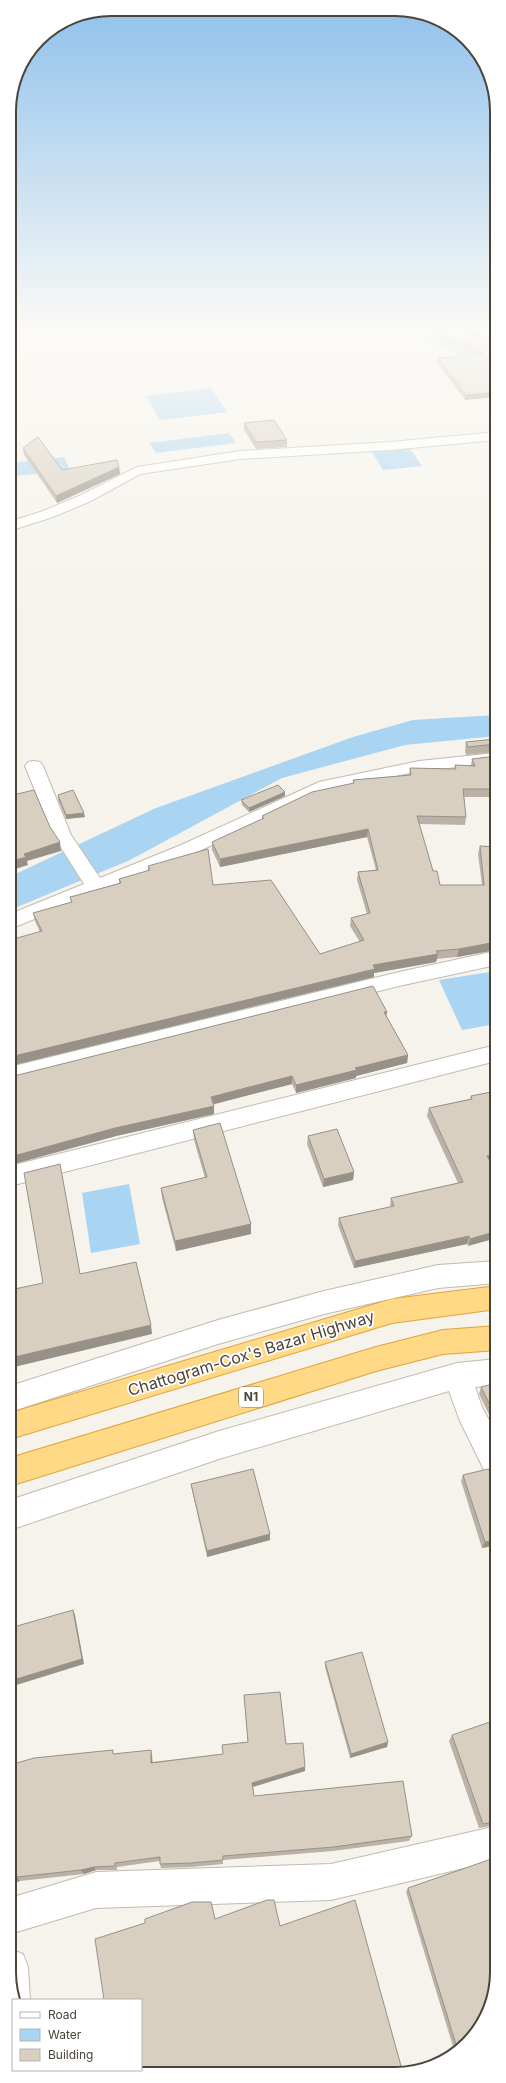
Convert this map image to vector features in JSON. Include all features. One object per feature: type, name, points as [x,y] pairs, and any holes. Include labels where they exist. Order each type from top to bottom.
[{"type":"highway","name":"Chattogram-Cox's Bazar Highway","points":[[16,1424],[392,1311],[490,1298]]},
{"type":"highway","name":"N1","points":[[16,1470],[376,1359],[443,1342],[490,1339]]},
{"type":"street","points":[[16,525],[48,514],[86,498],[137,472],[240,455],[390,446],[490,437]]},
{"type":"street","points":[[16,919],[93,883],[188,849],[324,786],[419,766],[490,759]]},
{"type":"street","points":[[34,766],[66,841],[93,883]]},
{"type":"street","points":[[16,1075],[399,979],[490,959]]},
{"type":"street","points":[[16,1174],[490,1054]]},
{"type":"street","points":[[16,1396],[232,1328],[318,1304],[432,1277],[490,1272]]},
{"type":"street","points":[[16,1513],[218,1445],[457,1376],[490,1373]]},
{"type":"street","points":[[457,1376],[470,1412],[490,1452]]},
{"type":"street","points":[[16,1914],[96,1890],[331,1882],[490,1845]]},
{"type":"water","points":[[229,433],[236,443],[156,453],[149,443]]},
{"type":"water","points":[[410,449],[422,466],[383,470],[372,452]]},
{"type":"water","points":[[64,457],[70,470],[16,476],[16,462]]},
{"type":"water","points":[[490,715],[490,737],[405,745],[282,778],[130,860],[16,908],[16,874],[156,808],[353,737],[413,720]]},
{"type":"water","points":[[490,972],[490,1025],[462,1030],[439,980]]},
{"type":"water","points":[[129,1184],[140,1244],[91,1253],[82,1193]]},
{"type":"building","points":[[246,426],[278,426],[287,440],[256,442]]},
{"type":"building","points":[[38,437],[62,470],[117,460],[119,467],[56,496],[23,448]]},
{"type":"building","points":[[490,740],[490,745],[468,747],[466,742]]},
{"type":"building","points":[[490,757],[490,789],[463,789],[466,817],[417,816],[433,871],[437,871],[440,885],[484,885],[480,846],[490,847],[490,943],[459,949],[436,951],[438,954],[373,965],[375,969],[16,1056],[16,938],[42,931],[33,913],[72,902],[70,897],[121,883],[119,879],[150,870],[148,866],[208,849],[213,885],[271,880],[320,954],[364,940],[351,918],[370,913],[358,872],[378,870],[368,829],[220,859],[212,842],[264,818],[262,816],[312,792],[354,783],[353,780],[411,775],[410,768],[456,769],[455,765],[475,766],[472,759]]},
{"type":"building","points":[[278,785],[285,792],[249,808],[241,800]]},
{"type":"building","points":[[34,790],[50,827],[60,842],[24,854],[26,857],[16,860],[16,794]]},
{"type":"building","points":[[73,790],[84,813],[66,815],[58,795]]},
{"type":"building","points":[[373,986],[387,1012],[384,1012],[408,1055],[355,1068],[357,1070],[296,1085],[292,1076],[211,1097],[214,1106],[115,1128],[16,1155],[16,1075]]},
{"type":"building","points":[[490,1092],[490,1155],[487,1156],[490,1161],[490,1233],[470,1239],[469,1236],[355,1261],[339,1218],[394,1206],[391,1198],[463,1182],[429,1108],[472,1099],[471,1096]]},
{"type":"building","points":[[220,1123],[251,1224],[175,1241],[161,1188],[207,1177],[193,1130]]},
{"type":"building","points":[[337,1129],[354,1172],[324,1179],[308,1136]]},
{"type":"building","points":[[60,1164],[80,1274],[136,1262],[151,1325],[16,1357],[16,1289],[43,1283],[24,1173]]},
{"type":"building","points":[[490,1385],[490,1405],[481,1387]]},
{"type":"building","points":[[253,1469],[270,1534],[207,1551],[191,1484]]},
{"type":"building","points":[[488,1469],[490,1470],[490,1541],[485,1542],[463,1475]]},
{"type":"building","points":[[73,1610],[82,1659],[16,1679],[16,1626]]},
{"type":"building","points":[[362,1652],[388,1742],[351,1754],[325,1662]]},
{"type":"building","points":[[280,1692],[286,1744],[303,1743],[305,1767],[252,1783],[254,1796],[403,1781],[412,1836],[334,1847],[223,1856],[223,1860],[191,1863],[160,1864],[160,1857],[115,1863],[115,1866],[94,1867],[81,1870],[16,1877],[16,1763],[34,1758],[113,1750],[113,1754],[151,1750],[151,1763],[223,1754],[222,1745],[248,1742],[244,1695]]},
{"type":"building","points":[[490,1722],[490,1822],[483,1824],[452,1735]]},
{"type":"building","points":[[490,1859],[490,1978],[487,1997],[477,2020],[470,2030],[456,2044],[408,1888]]},
{"type":"building","points":[[267,1900],[274,1900],[280,1926],[355,1900],[401,2067],[142,2067],[142,1999],[104,1999],[95,1939],[145,1923],[145,1919],[192,1902],[211,1902],[215,1919]]}]
